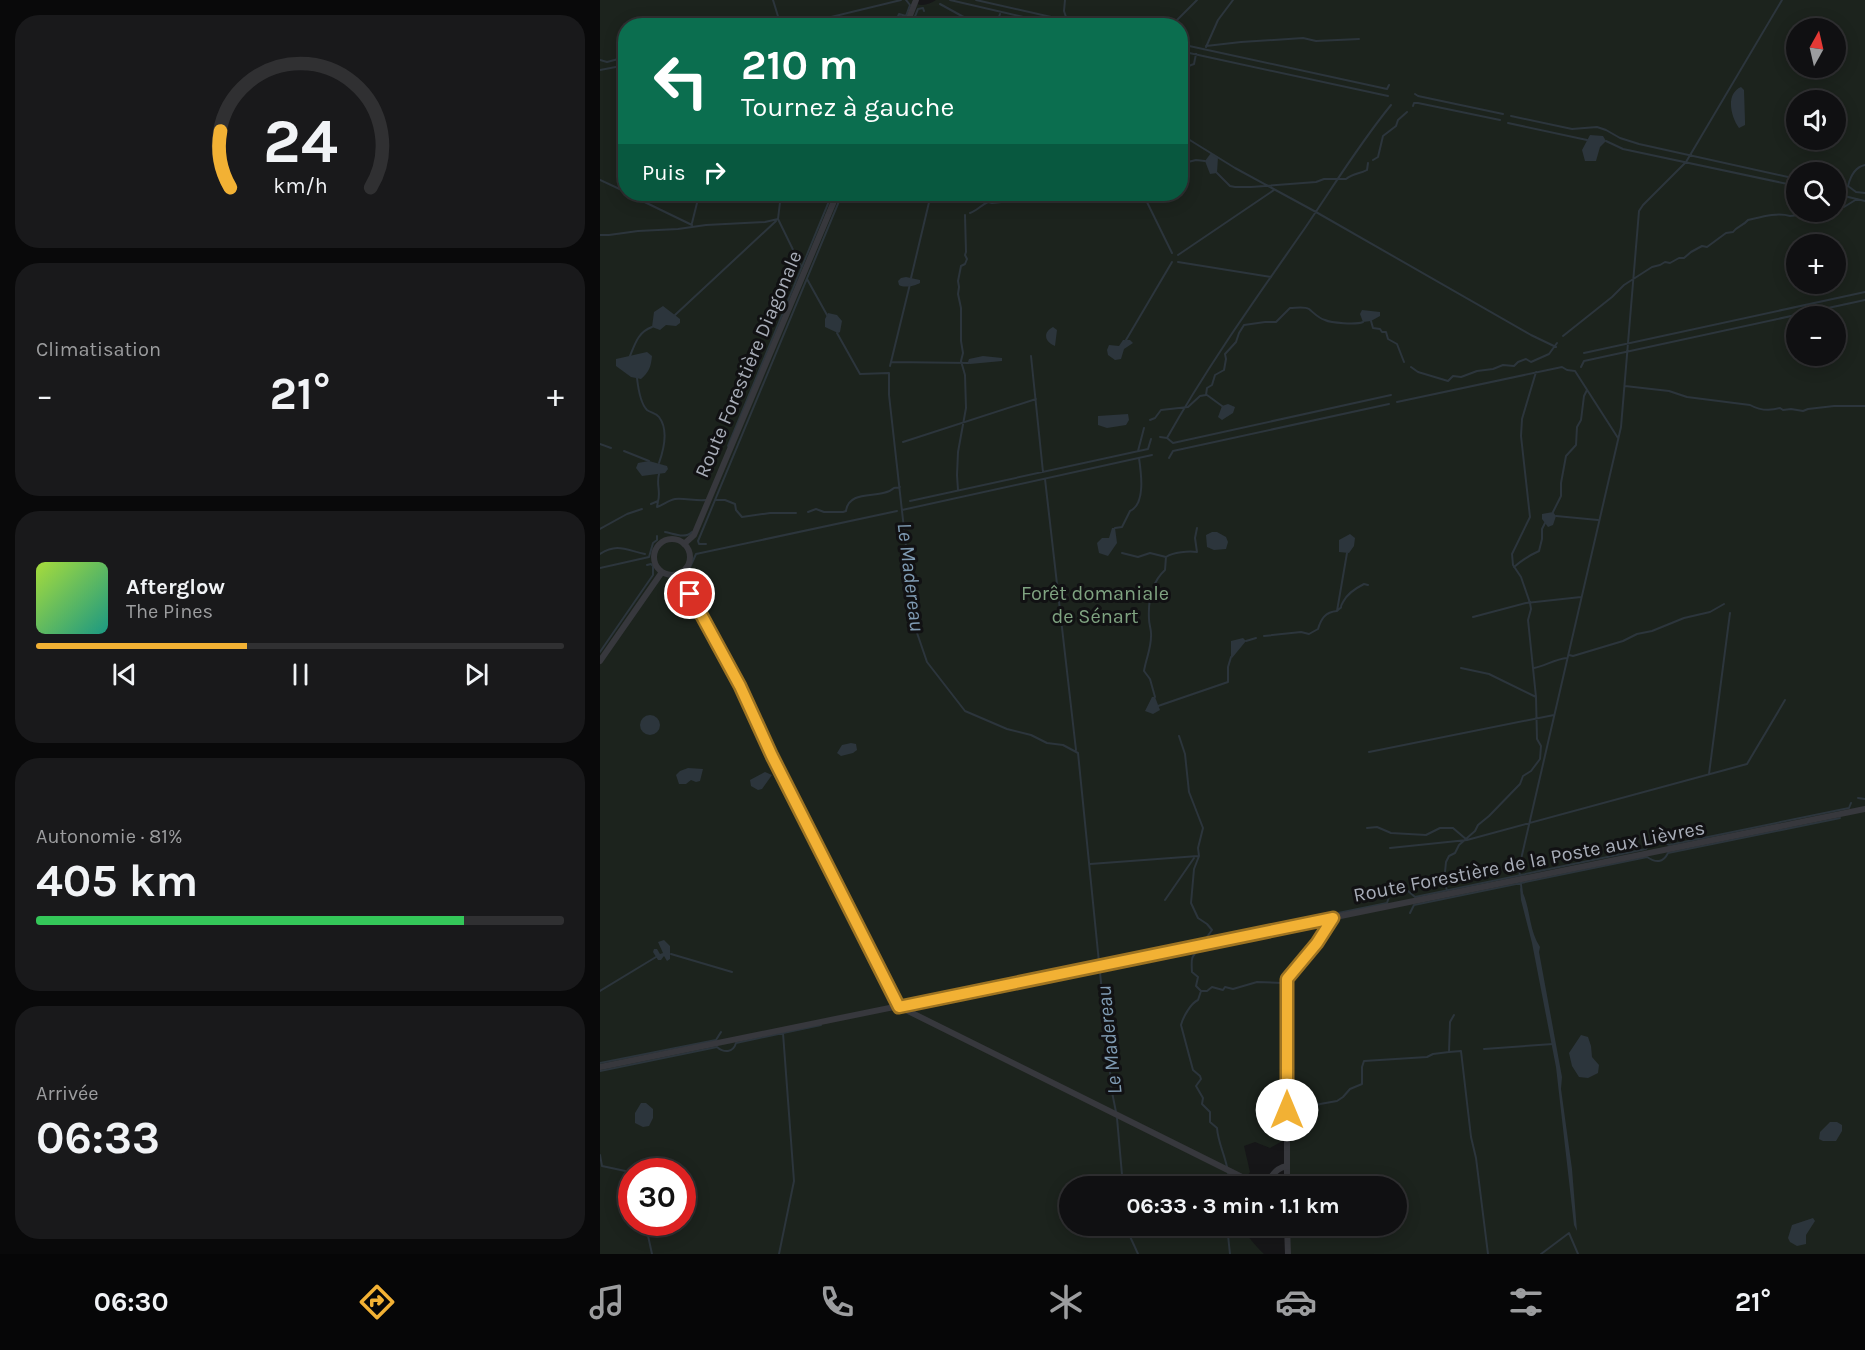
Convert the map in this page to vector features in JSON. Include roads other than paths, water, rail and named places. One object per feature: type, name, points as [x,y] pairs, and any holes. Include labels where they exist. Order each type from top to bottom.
[{"type":"street","points":[[909,18],[916,0]]},
{"type":"street","name":"Route Forestière Diagonale","points":[[684,544],[694,535],[834,201]]},
{"type":"street","points":[[672,539],[684,544],[689,552],[685,569],[679,573],[662,572],[654,558],[659,544],[672,539]]},
{"type":"street","points":[[600,661],[662,572]]},
{"type":"street","points":[[679,573],[740,686],[772,756],[899,1007],[1240,1176]]},
{"type":"street","name":"Route Forestière de la Poste aux Lièvres","points":[[600,1067],[1865,809]]},
{"type":"street","points":[[1287,1176],[1287,979],[1317,943],[1333,918]]},
{"type":"street","points":[[1272,1176],[1281,1167],[1287,1166]]},
{"type":"street","points":[[1288,1236],[1288,1254]]},
{"type":"waterway","name":"Le Madereau","points":[[773,0],[779,18]]},
{"type":"waterway","points":[[827,18],[901,0]]},
{"type":"waterway","points":[[897,18],[899,14],[906,16],[910,5],[906,0]]},
{"type":"waterway","points":[[950,0],[1028,18]]},
{"type":"waterway","points":[[976,0],[1056,18]]},
{"type":"waterway","points":[[1065,0],[1064,11],[1066,18]]},
{"type":"waterway","points":[[1179,18],[1197,0]]},
{"type":"waterway","points":[[1206,47],[1218,20],[1233,0]]},
{"type":"waterway","points":[[1522,893],[1519,868],[1621,427],[1639,211],[1686,162],[1782,0]]},
{"type":"waterway","points":[[940,4],[965,18]]},
{"type":"waterway","points":[[914,18],[918,9],[923,8],[924,11]]},
{"type":"waterway","points":[[999,18],[1000,14]]},
{"type":"waterway","points":[[1206,46],[1303,38],[1316,41],[1359,39]]},
{"type":"waterway","points":[[1188,46],[1387,89],[1389,85]]},
{"type":"waterway","points":[[1188,53],[1388,96]]},
{"type":"waterway","points":[[1188,66],[1194,64],[1196,54]]},
{"type":"waterway","points":[[600,60],[607,62],[618,59]]},
{"type":"waterway","points":[[600,70],[618,67]]},
{"type":"waterway","points":[[1415,94],[1503,114]]},
{"type":"waterway","points":[[1413,106],[1414,103],[1418,103],[1500,120]]},
{"type":"waterway","points":[[1160,437],[1167,438],[1233,332],[1357,150],[1391,105]]},
{"type":"waterway","points":[[1373,160],[1378,157],[1383,136],[1396,126],[1398,120],[1407,112]]},
{"type":"waterway","points":[[1511,116],[1572,129],[1597,127],[1639,144],[1786,177]]},
{"type":"waterway","points":[[1508,123],[1587,140]]},
{"type":"waterway","points":[[1188,139],[1235,168],[1556,347]]},
{"type":"waterway","points":[[1606,141],[1623,149],[1786,184]]},
{"type":"waterway","points":[[1188,162],[1205,161]]},
{"type":"waterway","points":[[1217,173],[1230,186],[1251,187],[1316,182],[1324,179],[1346,179],[1367,170],[1368,163]]},
{"type":"waterway","points":[[1848,186],[1856,170],[1865,165]]},
{"type":"waterway","points":[[600,180],[618,188]]},
{"type":"waterway","points":[[1846,186],[1856,192],[1865,193]]},
{"type":"waterway","points":[[1178,255],[1274,190]]},
{"type":"waterway","points":[[1846,196],[1865,201]]},
{"type":"waterway","points":[[1846,206],[1857,199]]},
{"type":"waterway","points":[[642,201],[692,225]]},
{"type":"waterway","points":[[692,223],[698,201]]},
{"type":"waterway","name":"Le Madereau","points":[[780,201],[778,219],[801,266]]},
{"type":"waterway","points":[[728,446],[829,201]]},
{"type":"waterway","points":[[706,544],[699,544],[698,541],[839,201]]},
{"type":"waterway","points":[[911,278],[929,201]]},
{"type":"waterway","points":[[970,213],[988,202],[1003,201]]},
{"type":"waterway","points":[[1146,201],[1172,253]]},
{"type":"waterway","points":[[958,490],[958,452],[966,408],[965,375],[961,361],[963,353],[961,308],[958,294],[961,266],[967,259],[965,255],[965,215]]},
{"type":"waterway","points":[[1563,336],[1624,285],[1652,267],[1684,258],[1702,246],[1707,247],[1748,220],[1764,216],[1786,215]]},
{"type":"waterway","points":[[600,235],[765,222],[778,219]]},
{"type":"waterway","points":[[675,315],[776,221]]},
{"type":"waterway","points":[[1126,340],[1172,262]]},
{"type":"waterway","points":[[1178,262],[1271,277]]},
{"type":"waterway","name":"Le Madereau","points":[[807,279],[827,315]]},
{"type":"waterway","points":[[890,366],[910,284]]},
{"type":"waterway","points":[[1584,353],[1865,292]]},
{"type":"waterway","points":[[1581,367],[1584,361],[1865,300]]},
{"type":"waterway","points":[[1150,420],[1155,418],[1161,410],[1188,407],[1200,396],[1206,395],[1207,388],[1212,385],[1215,375],[1224,370],[1225,354],[1236,342],[1244,325],[1276,322],[1290,308],[1300,307],[1309,309],[1318,317],[1328,321],[1363,322]]},
{"type":"waterway","points":[[1371,321],[1373,328],[1386,332],[1388,339],[1397,344],[1404,362]]},
{"type":"waterway","points":[[630,356],[640,335],[652,327]]},
{"type":"waterway","name":"Le Madereau","points":[[837,333],[860,374],[889,373],[889,395],[915,627],[927,662],[965,711],[1047,743],[1063,745],[1078,753],[1112,1092],[1116,1112]]},
{"type":"waterway","points":[[1411,367],[1418,372],[1448,381],[1453,376],[1461,377],[1503,365],[1514,366],[1526,359],[1531,362],[1549,354],[1557,343]]},
{"type":"waterway","points":[[1031,356],[1043,472]]},
{"type":"waterway","points":[[891,362],[969,363]]},
{"type":"waterway","points":[[1397,402],[1562,367],[1575,371],[1618,438]]},
{"type":"waterway","points":[[1447,890],[1444,882],[1446,862],[1449,856],[1455,853],[1459,845],[1520,784],[1523,776],[1531,771],[1540,759],[1541,746],[1537,739],[1536,697],[1528,620],[1531,609],[1521,577],[1513,565],[1512,554],[1530,517],[1521,436],[1522,419],[1536,372]]},
{"type":"waterway","points":[[637,378],[645,407],[658,416],[664,428],[664,446],[659,463]]},
{"type":"waterway","points":[[1625,386],[1669,391],[1687,397],[1750,405],[1765,410],[1780,408],[1803,411],[1834,406],[1865,406]]},
{"type":"waterway","points":[[1553,512],[1561,496],[1566,456],[1576,445],[1577,427],[1581,420],[1587,390]]},
{"type":"waterway","points":[[1207,395],[1222,406]]},
{"type":"waterway","points":[[1167,438],[1173,443],[1391,395]]},
{"type":"waterway","points":[[903,442],[1036,399]]},
{"type":"waterway","points":[[1169,458],[1173,451],[1389,404]]},
{"type":"waterway","points":[[1138,451],[1144,428]]},
{"type":"waterway","points":[[910,501],[1148,449],[1151,439]]},
{"type":"waterway","points":[[600,444],[611,448]]},
{"type":"waterway","points":[[624,451],[649,461]]},
{"type":"waterway","points":[[902,510],[1152,455]]},
{"type":"waterway","points":[[1115,528],[1122,527],[1130,511],[1138,502],[1141,487],[1139,458]]},
{"type":"waterway","points":[[651,504],[658,501],[659,474]]},
{"type":"waterway","points":[[1045,479],[1076,750]]},
{"type":"waterway","points":[[808,512],[816,509],[824,512],[843,512],[853,499],[900,487]]},
{"type":"waterway","points":[[658,501],[657,507],[675,499],[706,500]]},
{"type":"waterway","points":[[716,500],[725,500],[735,504],[736,510],[742,517],[770,513],[796,513]]},
{"type":"waterway","points":[[600,529],[627,514],[642,509]]},
{"type":"waterway","points":[[688,579],[686,576],[696,554],[897,511]]},
{"type":"waterway","points":[[1556,516],[1598,520]]},
{"type":"waterway","points":[[1514,567],[1539,551],[1545,523]]},
{"type":"waterway","points":[[1166,557],[1181,552],[1197,552],[1195,538],[1197,528]]},
{"type":"waterway","points":[[665,532],[683,536],[692,532]]},
{"type":"waterway","points":[[600,568],[649,557],[657,536]]},
{"type":"waterway","points":[[600,554],[617,548],[645,554]]},
{"type":"waterway","points":[[1122,553],[1138,557],[1150,553],[1166,557],[1165,570],[1156,581],[1149,606],[1151,638],[1144,671],[1150,679],[1155,697]]},
{"type":"waterway","points":[[1264,636],[1301,632],[1309,634],[1318,629],[1327,614],[1337,611],[1347,553]]},
{"type":"waterway","points":[[600,652],[653,575],[653,566],[647,565]]},
{"type":"waterway","points":[[1337,611],[1352,592],[1364,584],[1368,585]]},
{"type":"waterway","points":[[1473,617],[1526,603],[1581,597]]},
{"type":"waterway","points":[[1569,655],[1573,656],[1623,641],[1684,618],[1710,612],[1724,604]]},
{"type":"waterway","points":[[1709,774],[1730,613]]},
{"type":"waterway","points":[[1246,641],[1256,638]]},
{"type":"waterway","points":[[1158,706],[1228,682],[1231,657]]},
{"type":"waterway","points":[[1534,668],[1567,658]]},
{"type":"waterway","points":[[1461,668],[1489,674],[1536,697]]},
{"type":"waterway","points":[[1390,848],[1467,840],[1747,764],[1785,700]]},
{"type":"waterway","points":[[1369,752],[1554,715]]},
{"type":"waterway","points":[[1179,736],[1185,754],[1189,792],[1203,828],[1198,848],[1199,856],[1194,869],[1191,903],[1198,918],[1212,930],[1204,941]]},
{"type":"waterway","points":[[1858,798],[1865,799]]},
{"type":"waterway","points":[[1398,890],[1408,891],[1415,897],[1646,849],[1656,841],[1669,845],[1849,808],[1851,803]]},
{"type":"waterway","points":[[1410,913],[1414,905],[1647,857],[1659,861],[1664,859],[1668,853],[1840,818]]},
{"type":"waterway","points":[[1367,828],[1377,827],[1391,833],[1426,835],[1440,828],[1453,828],[1467,840]]},
{"type":"waterway","points":[[1090,864],[1198,856]]},
{"type":"waterway","points":[[1165,900],[1194,858]]},
{"type":"waterway","points":[[1222,937],[1387,903],[1390,894]]},
{"type":"waterway","points":[[1100,961],[1196,942]]},
{"type":"waterway","points":[[1200,948],[1192,958],[1192,972],[1198,977],[1196,986],[1201,991],[1198,1000],[1188,1011],[1181,1025],[1193,1070],[1201,1079],[1196,1086],[1203,1098],[1202,1104],[1210,1112],[1210,1122],[1217,1128],[1227,1167]]},
{"type":"waterway","points":[[671,954],[732,972]]},
{"type":"waterway","points":[[600,991],[656,957]]},
{"type":"waterway","points":[[1201,991],[1207,991],[1212,987],[1223,990],[1225,987],[1233,989],[1257,982],[1283,983]]},
{"type":"waterway","points":[[1454,1015],[1450,1022],[1449,1052],[1461,1051],[1488,1254]]},
{"type":"waterway","points":[[600,1071],[717,1047],[728,1051],[733,1049],[736,1043],[821,1025]]},
{"type":"waterway","points":[[600,1063],[716,1040],[721,1032]]},
{"type":"waterway","points":[[779,1254],[794,1181],[783,1033]]},
{"type":"waterway","points":[[1484,1049],[1553,1044]]},
{"type":"waterway","points":[[1291,1116],[1320,1104],[1337,1101],[1350,1089],[1362,1084],[1364,1061],[1427,1057],[1449,1052]]},
{"type":"waterway","name":"Le Madereau","points":[[1117,1118],[1122,1176]]},
{"type":"waterway","points":[[600,1155],[602,1166],[618,1169]]},
{"type":"waterway","points":[[1541,1254],[1569,1233],[1578,1254]]},
{"type":"waterway","points":[[648,1236],[652,1254]]},
{"type":"waterway","name":"Le Madereau","points":[[1130,1236],[1138,1254]]},
{"type":"waterway","points":[[1228,1236],[1230,1254]]},
{"type":"park label","name":"Forêt domaniale de Sénart","points":[[1095,604]]}]
